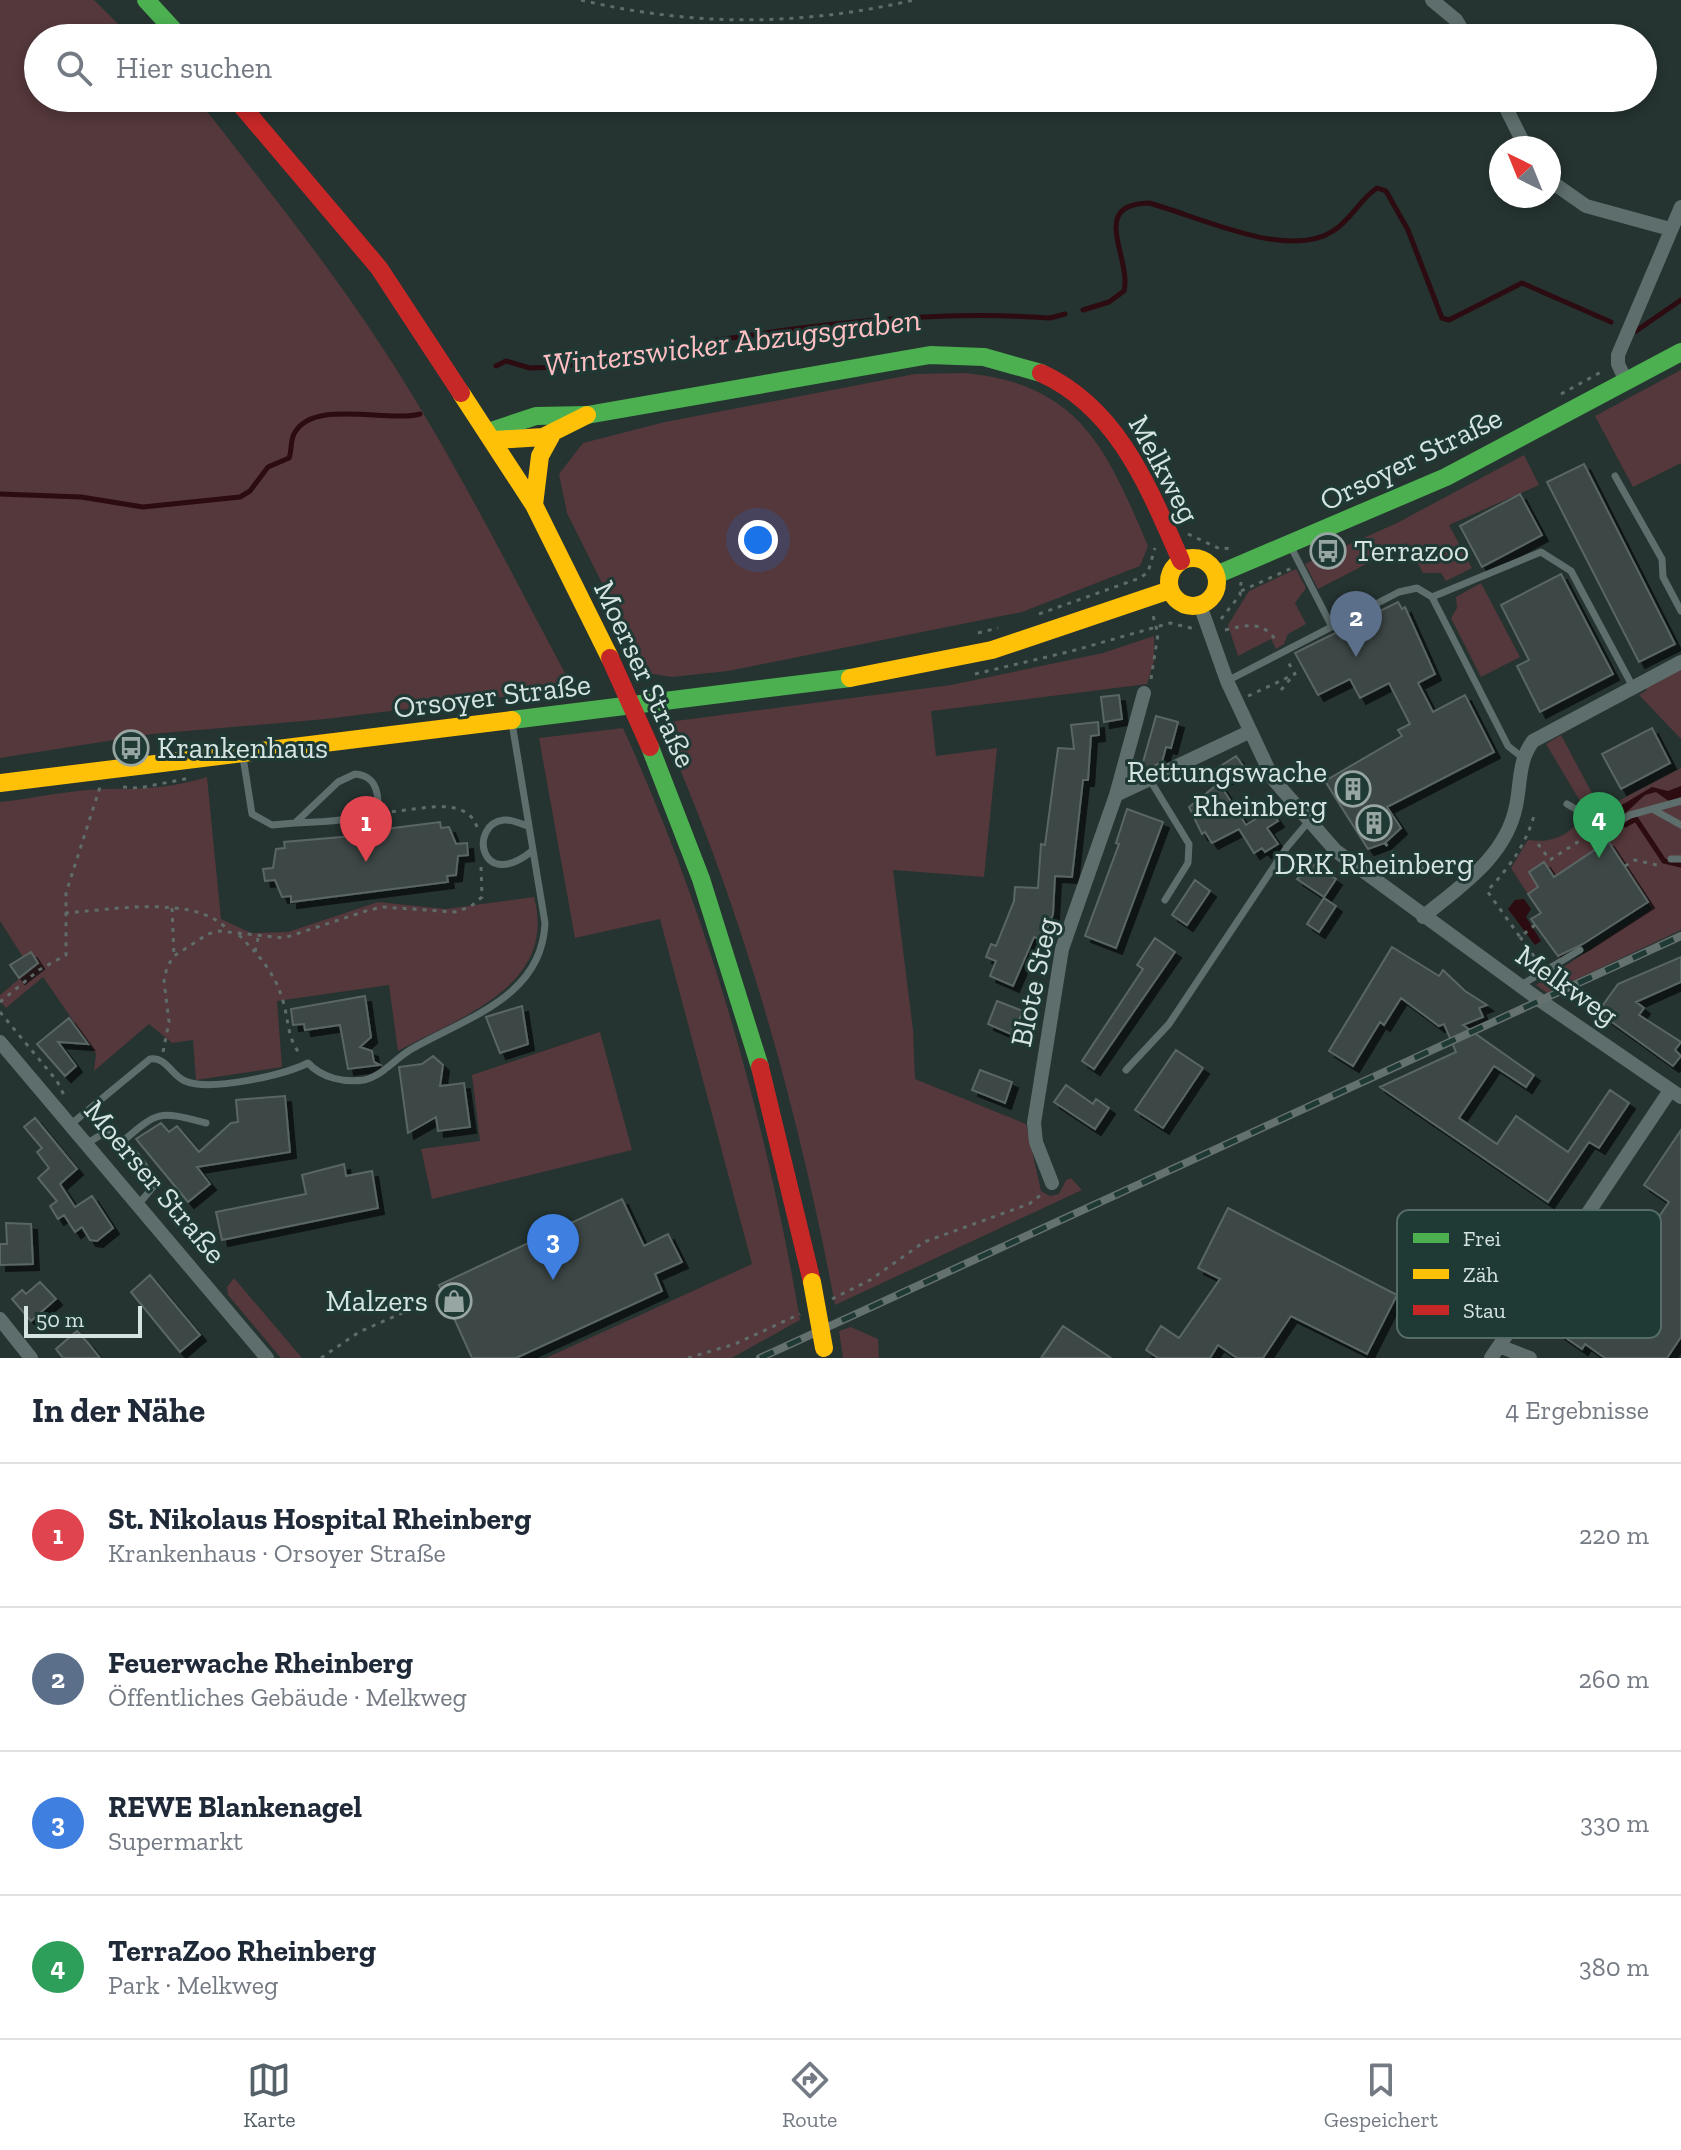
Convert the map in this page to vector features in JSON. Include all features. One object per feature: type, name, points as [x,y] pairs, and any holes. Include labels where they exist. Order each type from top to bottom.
[{"type":"main road","points":[[146,0],[168,24]]},
{"type":"main road","name":"Moerser Straße","points":[[247,112],[379,268],[491,436],[534,505],[610,658],[702,876],[754,1033],[812,1282],[825,1353]]},
{"type":"main road","name":"Orsoyer Straße","points":[[1216,575],[1446,477],[1681,352]]},
{"type":"main road","name":"Melkweg","points":[[491,436],[530,416],[559,412],[587,415],[930,355],[975,353],[1020,361],[1052,374],[1082,394],[1108,421],[1149,489],[1181,561]]},
{"type":"main road","name":"Melkweg","points":[[491,436],[521,443],[551,436],[587,415]]},
{"type":"main road","points":[[534,505],[540,456],[551,436]]},
{"type":"main road","name":"Melkweg","points":[[1170,590],[1170,574],[1181,561],[1202,559],[1216,575]]},
{"type":"main road","points":[[1170,590],[1186,605],[1200,605],[1215,591],[1216,575]]},
{"type":"main road","name":"Orsoyer Straße","points":[[0,783],[512,722],[888,673],[992,650],[1170,590]]},
{"type":"street","points":[[1432,0],[1458,24]]},
{"type":"street","points":[[1508,112],[1520,136]]},
{"type":"street","points":[[1561,188],[1586,206],[1670,229]]},
{"type":"street","points":[[1626,381],[1618,364],[1681,207]]},
{"type":"street","name":"Melkweg","points":[[1200,605],[1234,678],[1249,732],[1273,779],[1336,851],[1519,986],[1675,1094]]},
{"type":"street","points":[[1423,917],[1473,876],[1500,845],[1516,807],[1523,758],[1544,733],[1681,662]]},
{"type":"street","name":"Blote Steg","points":[[1052,1183],[1036,1142],[1034,1123],[1059,963],[1116,795],[1144,693]]},
{"type":"street","points":[[1116,795],[1249,732]]},
{"type":"street","name":"Moerser Straße","points":[[0,1042],[267,1358]]},
{"type":"street","points":[[1594,1210],[1675,1094]]},
{"type":"street","points":[[0,1319],[31,1358]]},
{"type":"street","points":[[1495,1352],[1530,1358]]},
{"type":"lane","points":[[1615,476],[1662,559],[1663,577],[1681,611]]},
{"type":"lane","points":[[1290,546],[1332,627]]},
{"type":"lane","points":[[1432,597],[1541,552],[1571,571],[1633,687]]},
{"type":"lane","points":[[1234,678],[1409,589],[1417,588],[1432,597],[1508,746],[1523,758]]},
{"type":"lane","points":[[70,1125],[143,1062],[157,1058],[183,1081],[205,1085],[277,1074],[308,1063],[330,1078],[370,1078],[410,1050],[486,1010],[516,990],[535,964],[544,937],[544,910],[512,722]]},
{"type":"lane","points":[[243,755],[252,814],[272,825],[295,823],[361,816],[375,808],[378,801],[375,784],[370,778],[355,774],[338,782],[295,823]]},
{"type":"lane","points":[[1150,780],[1189,844],[1188,863],[1165,900]]},
{"type":"lane","points":[[1567,804],[1593,817],[1600,827],[1608,828],[1621,820],[1681,800]]},
{"type":"lane","points":[[1654,810],[1681,825]]},
{"type":"lane","points":[[528,826],[508,820],[494,823],[484,835],[483,845],[492,862],[506,867],[519,862],[532,851]]},
{"type":"lane","points":[[1126,1070],[1169,1024],[1287,847],[1309,821]]},
{"type":"lane","points":[[1668,862],[1681,859]]},
{"type":"lane","points":[[1519,986],[1580,950]]},
{"type":"lane","points":[[122,1142],[154,1116],[178,1116],[206,1123]]},
{"type":"lane","points":[[86,1144],[104,1133],[122,1142],[152,1178],[149,1195],[138,1205]]},
{"type":"path","points":[[581,0],[621,9],[731,21],[848,15],[914,0]]},
{"type":"path","points":[[1560,395],[1618,364]]},
{"type":"path","points":[[1230,549],[1243,544]]},
{"type":"path","points":[[1241,591],[1299,565]]},
{"type":"path","points":[[1027,619],[1140,578]]},
{"type":"path","points":[[1224,618],[1225,630],[1249,624],[1261,626],[1273,636],[1295,674]]},
{"type":"path","points":[[977,634],[1001,627]]},
{"type":"path","points":[[1144,693],[1156,665],[1157,628]]},
{"type":"path","points":[[1248,696],[1295,674]]},
{"type":"path","points":[[1281,690],[1295,674]]},
{"type":"path","points":[[1234,678],[1252,705]]},
{"type":"path","points":[[0,1002],[39,970],[66,955],[66,893],[100,795],[100,786]]},
{"type":"path","points":[[375,808],[393,812],[456,807],[472,817],[478,835]]},
{"type":"path","points":[[1535,812],[1530,831],[1515,858],[1487,891],[1545,971]]},
{"type":"path","points":[[1538,844],[1550,860],[1600,827]]},
{"type":"path","points":[[1385,843],[1406,872],[1444,863]]},
{"type":"path","points":[[174,956],[208,934],[229,931],[258,937],[296,935],[383,907],[455,912],[470,907],[482,897],[481,860]]},
{"type":"path","points":[[1625,866],[1635,860],[1646,865],[1668,862]]},
{"type":"path","points":[[65,913],[172,908],[216,918],[229,931]]},
{"type":"path","points":[[163,1061],[169,1022],[164,981],[174,956],[172,908]]},
{"type":"path","points":[[1520,937],[1531,928]]},
{"type":"path","points":[[239,934],[273,972],[284,1003],[290,1042],[308,1063]]},
{"type":"path","points":[[255,952],[258,937]]},
{"type":"path","points":[[824,1303],[870,1280],[924,1242],[1029,1204],[1052,1183]]},
{"type":"path","points":[[321,1358],[359,1332],[427,1302]]},
{"type":"path","points":[[688,1358],[735,1344],[812,1309]]},
{"type":"shaded area","points":[[0,0],[94,0],[118,24],[24,24],[24,112],[207,112],[210,115],[340,285],[406,385],[480,514],[573,688],[326,719],[152,734],[0,758]]},
{"type":"shaded area","points":[[1681,370],[1681,463],[1633,487],[1595,416]]},
{"type":"shaded area","points":[[964,373],[1004,379],[1036,391],[1062,407],[1084,427],[1118,480],[1148,546],[1140,566],[1022,612],[728,671],[672,677],[647,673],[567,513],[559,474],[583,443],[665,422],[915,374]]},
{"type":"shaded area","points":[[1524,455],[1539,485],[1449,525],[1472,568],[1446,581],[1441,573],[1423,573],[1407,543],[1318,589],[1305,564],[1397,523]]},
{"type":"shaded area","points":[[1296,569],[1306,588],[1295,603],[1306,624],[1288,634],[1284,644],[1276,649],[1271,639],[1238,656],[1228,625],[1249,591]]},
{"type":"shaded area","points":[[1481,583],[1520,657],[1481,677],[1451,618],[1457,608],[1456,597]]},
{"type":"shaded area","points":[[1154,636],[1154,661],[1147,684],[931,711],[936,756],[997,748],[984,877],[893,870],[913,1030],[915,1079],[1026,1124],[1041,1191],[1050,1196],[1059,1194],[1066,1180],[1071,1178],[1082,1190],[835,1305],[804,1157],[764,1009],[717,863],[660,723],[951,685],[1103,653]]},
{"type":"shaded area","points":[[1681,666],[1681,739],[1639,695],[1647,690],[1643,686]]},
{"type":"shaded area","points":[[623,728],[682,872],[731,1018],[770,1168],[800,1320],[732,1358],[546,1358],[752,1264],[660,919],[575,938],[539,738]]},
{"type":"shaded area","points":[[1561,735],[1601,810],[1681,768],[1681,930],[1547,993],[1536,985],[1652,909],[1647,902],[1559,958],[1531,919],[1540,913],[1511,868],[1528,840],[1559,837],[1582,816],[1591,820],[1595,813],[1583,806],[1546,744]]},
{"type":"shaded area","points":[[207,777],[221,919],[251,933],[288,932],[378,902],[446,909],[534,897],[538,928],[532,954],[518,976],[498,995],[475,1011],[398,1051],[389,985],[277,1001],[282,1067],[196,1080],[193,1040],[172,1043],[149,1024],[94,1071],[96,1054],[43,977],[6,1008],[0,1001],[0,995],[38,963],[31,952],[23,957],[0,921],[0,802],[86,790],[161,787]]},
{"type":"shaded area","points":[[1681,786],[1681,797],[1670,802],[1656,792],[1645,795],[1617,821],[1609,821],[1605,815],[1652,787],[1668,791]]},
{"type":"shaded area","points":[[1524,899],[1531,909],[1526,917],[1541,941],[1535,945],[1508,909],[1515,900]]},
{"type":"shaded area","points":[[600,1032],[632,1150],[432,1199],[421,1149],[480,1141],[472,1075]]},
{"type":"shaded area","points":[[234,1278],[302,1358],[281,1358],[228,1295],[227,1287]]},
{"type":"shaded area","points":[[851,1327],[878,1339],[879,1358],[843,1358],[839,1331]]},
{"type":"building","points":[[1584,464],[1675,644],[1639,662],[1547,482]]},
{"type":"building","points":[[1520,494],[1542,535],[1482,567],[1460,526]]},
{"type":"building","points":[[1561,574],[1613,674],[1540,712],[1517,666],[1529,660],[1501,605]]},
{"type":"building","points":[[1398,602],[1402,609],[1405,607],[1435,674],[1418,683],[1433,712],[1465,695],[1494,752],[1387,807],[1401,828],[1385,843],[1368,849],[1325,781],[1402,736],[1398,730],[1410,724],[1389,683],[1360,698],[1350,679],[1318,695],[1295,653]]},
{"type":"building","points":[[1119,695],[1122,719],[1104,722],[1101,697]]},
{"type":"building","points":[[1156,716],[1178,722],[1171,748],[1166,747],[1162,762],[1140,773]]},
{"type":"building","points":[[1098,722],[1099,735],[1091,736],[1088,780],[1083,780],[1072,877],[1055,876],[1053,914],[1043,940],[1034,937],[1013,986],[990,976],[996,961],[986,957],[991,944],[996,946],[1014,901],[1015,887],[1038,888],[1041,844],[1045,845],[1058,748],[1074,749],[1071,725]]},
{"type":"building","points":[[1652,728],[1670,763],[1621,789],[1602,754]]},
{"type":"building","points":[[1236,756],[1244,767],[1220,782],[1213,771]]},
{"type":"building","points":[[1219,783],[1246,825],[1270,810],[1278,821],[1267,828],[1278,844],[1265,852],[1262,848],[1254,853],[1239,829],[1212,843],[1205,832],[1202,834],[1189,807]]},
{"type":"building","points":[[1127,809],[1163,822],[1116,948],[1085,936],[1119,844],[1116,843]]},
{"type":"building","points":[[440,822],[441,828],[449,827],[456,844],[467,843],[468,855],[458,856],[456,875],[447,876],[448,882],[291,902],[291,896],[282,897],[275,880],[265,881],[263,869],[273,868],[276,849],[285,848],[284,842],[377,834],[386,832],[386,829]]},
{"type":"building","points":[[1608,841],[1648,902],[1583,944],[1558,956],[1531,919],[1541,913],[1528,894],[1538,887],[1529,872],[1544,862],[1554,877]]},
{"type":"building","points":[[1313,864],[1336,879],[1324,897],[1297,879]]},
{"type":"building","points":[[1195,880],[1210,891],[1187,925],[1172,915]]},
{"type":"building","points":[[1324,898],[1336,906],[1319,932],[1307,924]]},
{"type":"building","points":[[1155,938],[1175,952],[1094,1069],[1082,1061],[1143,969],[1137,965]]},
{"type":"building","points":[[1392,947],[1439,976],[1443,970],[1465,991],[1487,1005],[1479,1008],[1483,1017],[1463,1025],[1534,1075],[1526,1087],[1494,1066],[1459,1118],[1497,1144],[1516,1116],[1568,1152],[1610,1090],[1629,1103],[1599,1148],[1589,1142],[1548,1202],[1380,1087],[1456,1052],[1444,1024],[1439,1026],[1401,998],[1384,1025],[1380,1022],[1353,1066],[1329,1051]]},
{"type":"building","points":[[31,952],[38,963],[19,978],[10,965]]},
{"type":"building","points":[[1681,957],[1681,982],[1636,1002],[1644,1008],[1639,1015],[1681,1042],[1675,1050],[1681,1056],[1673,1066],[1598,1012],[1618,984]]},
{"type":"building","points":[[365,996],[371,1037],[360,1047],[372,1051],[374,1062],[380,1065],[348,1069],[340,1025],[305,1030],[304,1024],[293,1025],[291,1009]]},
{"type":"building","points":[[997,1001],[1023,1011],[1013,1035],[988,1024]]},
{"type":"building","points":[[522,1006],[528,1044],[500,1053],[486,1017]]},
{"type":"building","points":[[69,1018],[88,1044],[58,1042],[76,1066],[65,1076],[37,1044]]},
{"type":"building","points":[[1176,1050],[1203,1068],[1163,1128],[1135,1110]]},
{"type":"building","points":[[433,1056],[443,1065],[440,1086],[464,1083],[470,1127],[438,1131],[436,1117],[408,1133],[399,1067],[422,1064]]},
{"type":"building","points":[[980,1070],[1012,1082],[1005,1103],[972,1090]]},
{"type":"building","points":[[1066,1085],[1093,1104],[1096,1099],[1109,1108],[1095,1129],[1054,1102]]},
{"type":"building","points":[[285,1096],[290,1152],[197,1167],[210,1184],[188,1202],[136,1139],[161,1123],[169,1132],[177,1126],[199,1152],[231,1123],[238,1122],[236,1100]]},
{"type":"building","points":[[35,1118],[77,1169],[60,1184],[75,1207],[92,1196],[113,1228],[97,1241],[90,1240],[82,1227],[75,1232],[64,1215],[58,1219],[50,1206],[57,1201],[38,1178],[49,1168],[37,1152],[42,1148],[24,1127]]},
{"type":"building","points":[[1681,1130],[1681,1337],[1667,1358],[1605,1358],[1585,1344],[1582,1349],[1566,1338],[1661,1338],[1661,1214],[1669,1202],[1644,1185]]},
{"type":"building","points":[[344,1164],[346,1176],[372,1171],[378,1208],[222,1240],[216,1212],[306,1194],[302,1175]]},
{"type":"building","points":[[622,1199],[644,1246],[668,1234],[682,1262],[655,1274],[662,1291],[516,1358],[472,1358],[439,1285]]},
{"type":"building","points":[[1228,1208],[1397,1295],[1367,1354],[1291,1316],[1263,1358],[1237,1358],[1218,1345],[1210,1358],[1158,1358],[1146,1350],[1161,1326],[1179,1338],[1220,1279],[1198,1268]]},
{"type":"building","points":[[6,1223],[31,1224],[33,1264],[0,1265],[0,1244],[7,1244]]},
{"type":"building","points":[[150,1275],[200,1335],[180,1352],[131,1292]]},
{"type":"building","points":[[40,1282],[56,1299],[31,1321],[12,1299],[22,1290],[26,1294]]},
{"type":"building","points":[[1063,1326],[1111,1358],[1041,1358]]},
{"type":"building","points":[[77,1331],[100,1358],[63,1358],[56,1349]]},
{"type":"waterway","name":"Winterswicker Abzugsgraben","points":[[1083,310],[1109,302],[1124,291],[1125,278],[1116,223],[1120,213],[1131,206],[1149,203],[1242,233],[1292,241],[1314,239],[1333,231],[1377,188],[1386,191],[1408,230],[1442,318],[1449,320],[1522,283],[1611,322]]},
{"type":"waterway","name":"Winterswicker Abzugsgraben","points":[[1636,331],[1681,300]]},
{"type":"waterway","name":"Winterswicker Abzugsgraben","points":[[496,366],[506,361],[530,368],[558,367],[742,336],[864,321],[926,317],[1050,318],[1065,314]]},
{"type":"waterway","name":"Winterswicker Abzugsgraben","points":[[0,494],[81,497],[143,507],[240,497],[250,491],[268,467],[289,458],[294,434],[303,423],[333,414],[420,414]]},
{"type":"waterway","points":[[1621,821],[1625,825],[1636,819],[1664,861],[1681,865]]},
{"type":"railway","points":[[760,1358],[1681,936]]},
{"type":"traffic: fast","points":[[146,0],[168,24]]},
{"type":"traffic: fast","points":[[1216,575],[1446,477],[1681,352]]},
{"type":"traffic: fast","points":[[488,432],[536,416],[587,415],[930,355],[984,357],[1041,373]]},
{"type":"traffic: fast","points":[[512,720],[850,678]]},
{"type":"traffic: fast","points":[[650,747],[701,879],[760,1067]]},
{"type":"traffic: slow","points":[[461,393],[534,505],[610,658]]},
{"type":"traffic: slow","points":[[494,440],[543,437],[587,415]]},
{"type":"traffic: slow","points":[[534,505],[540,456],[551,436]]},
{"type":"traffic: slow","points":[[1193,558],[1210,565],[1217,582],[1210,599],[1193,606],[1176,599],[1169,582],[1176,565],[1193,558]]},
{"type":"traffic: slow","points":[[850,678],[992,650],[1170,590]]},
{"type":"traffic: slow","points":[[0,783],[512,720]]},
{"type":"traffic: slow","points":[[812,1282],[824,1348]]},
{"type":"traffic: jam","points":[[247,112],[379,268],[461,393]]},
{"type":"traffic: jam","points":[[1041,373],[1068,388],[1111,429],[1143,479],[1181,561]]},
{"type":"traffic: jam","points":[[610,658],[650,747]]},
{"type":"traffic: jam","points":[[760,1067],[812,1282]]},
{"type":"place","name":"Terrazoo","points":[[1328,551]]},
{"type":"place","name":"Feuerwache Rheinberg","points":[[1356,657]]},
{"type":"place","name":"Krankenhaus","points":[[131,748]]},
{"type":"place","name":"Rettungswache Rheinberg","points":[[1353,789]]},
{"type":"place","name":"DRK Rheinberg","points":[[1374,823]]},
{"type":"place","name":"TerraZoo Rheinberg","points":[[1599,858]]},
{"type":"place","name":"St. Nikolaus Hospital Rheinberg","points":[[366,862]]},
{"type":"place","name":"REWE Blankenagel","points":[[553,1280]]},
{"type":"place","name":"Malzers","points":[[454,1301]]}]
